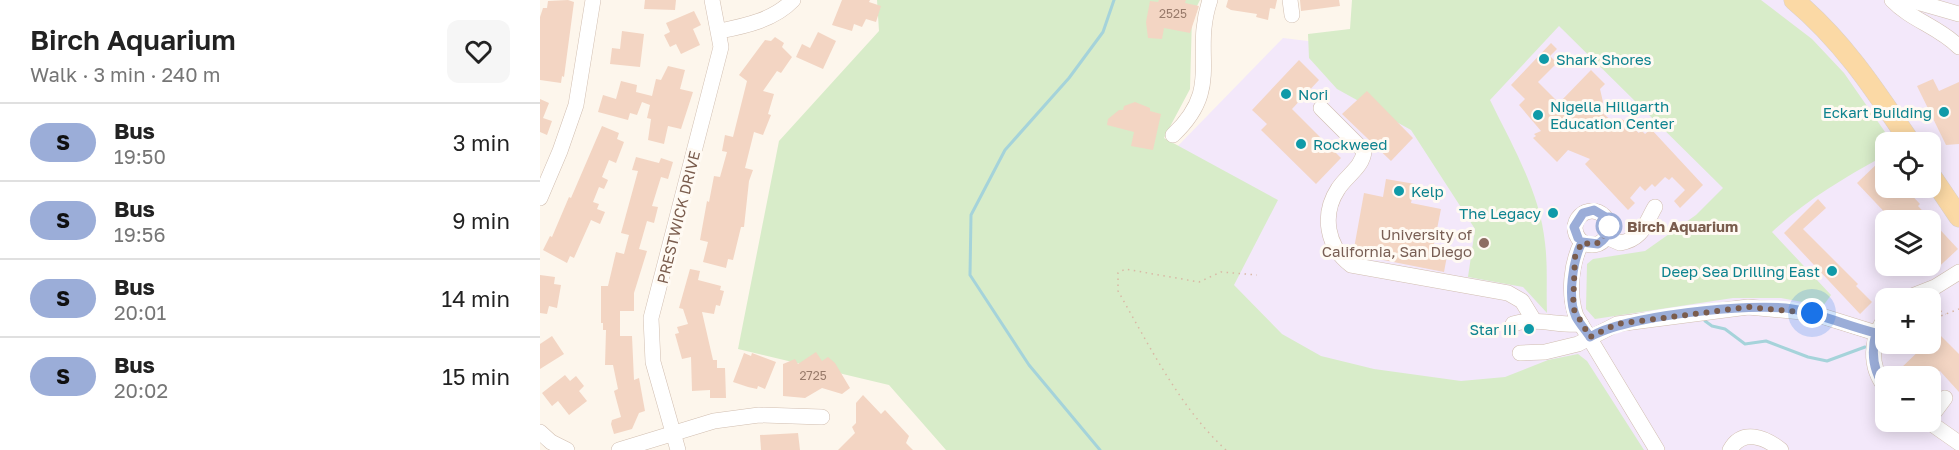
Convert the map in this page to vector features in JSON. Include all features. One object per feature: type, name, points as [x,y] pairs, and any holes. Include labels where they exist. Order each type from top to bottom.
[{"type":"main road","points":[[1794,0],[1832,34],[1860,68],[1903,132]]},
{"type":"main road","points":[[1941,190],[1959,217]]},
{"type":"street","points":[[540,198],[576,105],[593,0]]},
{"type":"street","name":"PRESTWICK DRIVE","points":[[678,450],[653,362],[651,318],[721,47],[720,31],[712,0]]},
{"type":"street","points":[[720,31],[747,26],[770,17],[793,0]]},
{"type":"street","points":[[1173,135],[1190,120],[1204,85],[1202,39],[1210,0]]},
{"type":"street","points":[[1892,0],[1903,11],[1950,38],[1959,46]]},
{"type":"street","points":[[1910,0],[1959,14]]},
{"type":"street","points":[[1321,108],[1364,151],[1363,159],[1337,190],[1328,218],[1329,233],[1343,259],[1351,265],[1508,293],[1522,301],[1533,319]]},
{"type":"street","points":[[1606,237],[1620,243],[1638,237],[1644,231],[1655,207]]},
{"type":"street","points":[[1588,211],[1604,216],[1609,226],[1606,237],[1598,244],[1582,242],[1574,227],[1578,217],[1588,211]]},
{"type":"street","points":[[1582,242],[1575,257],[1573,271],[1573,308],[1657,450]]},
{"type":"street","points":[[1932,288],[1959,272]]},
{"type":"street","points":[[1520,353],[1545,352],[1578,344],[1617,324],[1748,307],[1782,308],[1812,313],[1875,333]]},
{"type":"street","points":[[1513,324],[1533,319],[1552,325],[1581,324]]},
{"type":"street","points":[[1875,346],[1875,366]]},
{"type":"street","points":[[1941,404],[1945,398]]},
{"type":"street","points":[[619,450],[714,421],[759,415],[822,417]]},
{"type":"street","points":[[1941,429],[1959,443]]},
{"type":"street","points":[[540,432],[551,442],[567,450]]},
{"type":"street","points":[[1730,450],[1740,439],[1752,436],[1761,437],[1781,450]]},
{"type":"path","points":[[1226,450],[1208,434],[1177,388],[1118,291],[1116,283],[1118,273],[1125,269],[1199,282],[1221,272],[1257,275]]},
{"type":"path","points":[[1941,316],[1959,309]]},
{"type":"path","points":[[1941,311],[1947,314]]},
{"type":"shaded area","name":"University of California, San Diego","points":[[1360,0],[1959,0],[1959,450],[990,450],[952,378],[1283,38],[1316,42],[1355,36]]},
{"type":"green space","points":[[877,0],[1200,0],[1192,16],[1190,89],[1164,138],[1278,200],[1234,285],[1282,334],[1321,356],[1374,369],[1461,381],[1505,377],[1548,360],[1578,354],[1587,361],[1644,450],[946,450],[889,385],[738,349],[779,141],[879,31]]},
{"type":"green space","points":[[1352,0],[1761,0],[1812,39],[1844,73],[1885,132],[1875,132],[1875,161],[1811,200],[1772,232],[1831,295],[1823,306],[1781,298],[1733,298],[1595,319],[1586,309],[1587,264],[1593,259],[1645,251],[1696,215],[1723,188],[1559,26],[1490,100],[1524,169],[1537,205],[1546,252],[1547,313],[1523,287],[1468,277],[1475,229],[1411,130],[1337,89],[1309,58],[1308,34],[1350,29]]},
{"type":"building","points":[[645,0],[676,0],[675,10],[644,9]]},
{"type":"building","points":[[842,0],[870,0],[869,2],[881,6],[876,22],[866,19],[862,27],[854,24],[852,31],[832,25]]},
{"type":"building","points":[[1159,0],[1186,0],[1185,3],[1199,6],[1190,33],[1164,28],[1162,39],[1148,38],[1146,22],[1150,1],[1158,2]]},
{"type":"building","points":[[1228,0],[1277,0],[1275,9],[1270,8],[1268,20],[1256,17],[1257,14],[1231,10],[1226,7]]},
{"type":"building","points":[[1300,0],[1339,0],[1340,6],[1301,11]]},
{"type":"building","points":[[548,1],[574,2],[564,77],[562,76],[561,83],[540,80],[540,17],[543,8],[547,8]]},
{"type":"building","points":[[694,11],[701,25],[693,29],[700,45],[681,54],[676,44],[670,47],[664,35],[670,32],[666,23]]},
{"type":"building","points":[[622,31],[644,34],[640,67],[610,64],[612,48],[620,49]]},
{"type":"building","points":[[818,32],[836,41],[823,69],[796,57],[802,44],[810,48]]},
{"type":"building","points":[[775,37],[784,43],[782,47],[792,57],[781,73],[777,71],[763,91],[774,94],[768,114],[771,115],[763,135],[754,132],[745,168],[753,170],[749,181],[744,227],[741,227],[733,260],[728,259],[726,268],[703,262],[708,242],[700,240],[707,201],[709,202],[714,176],[720,177],[727,152],[722,151],[725,135],[733,137],[747,81],[739,75],[765,40],[771,41]]},
{"type":"building","name":"Birch Aquarium","points":[[1551,43],[1557,49],[1550,56],[1557,63],[1538,82],[1559,103],[1591,70],[1605,84],[1600,89],[1603,102],[1600,106],[1605,111],[1603,113],[1616,125],[1622,119],[1639,133],[1641,130],[1645,134],[1651,129],[1703,185],[1680,208],[1674,201],[1685,190],[1672,177],[1669,180],[1665,177],[1655,187],[1652,184],[1645,191],[1640,186],[1630,198],[1635,203],[1628,210],[1585,164],[1590,159],[1568,150],[1557,162],[1533,138],[1536,136],[1534,134],[1541,131],[1519,105],[1525,99],[1511,85]]},
{"type":"building","name":"Rockweed","points":[[1299,60],[1319,80],[1292,109],[1341,158],[1316,184],[1261,130],[1267,124],[1252,110]]},
{"type":"building","points":[[668,66],[685,70],[680,89],[693,92],[681,129],[668,126],[664,144],[648,140],[651,119],[647,118],[650,105],[642,102],[637,115],[630,113],[628,120],[598,112],[603,95],[616,99],[621,81],[637,85],[636,92],[652,96],[656,79],[661,80]]},
{"type":"building","name":"Eckart Building","points":[[1933,79],[1939,91],[1959,82],[1959,144],[1946,145],[1917,86]]},
{"type":"building","points":[[1367,91],[1413,138],[1391,161],[1342,114]]},
{"type":"building","points":[[540,99],[549,103],[543,118],[552,121],[547,135],[540,132]]},
{"type":"building","points":[[1135,102],[1150,108],[1150,111],[1161,114],[1153,150],[1131,146],[1134,132],[1107,125],[1108,119],[1119,110],[1123,110],[1124,106]]},
{"type":"building","points":[[602,126],[619,133],[617,139],[624,142],[616,163],[609,160],[602,177],[608,180],[604,189],[599,187],[593,202],[599,204],[597,209],[605,212],[600,224],[591,220],[574,258],[570,256],[567,263],[543,250],[550,236],[552,237],[569,197],[571,198]]},
{"type":"building","points":[[636,157],[659,163],[661,158],[673,162],[668,179],[661,177],[652,206],[658,207],[654,223],[647,221],[639,249],[647,251],[634,293],[634,311],[620,311],[620,336],[632,336],[634,380],[639,378],[645,411],[639,413],[632,429],[614,434],[612,420],[621,417],[614,391],[618,389],[613,365],[605,365],[606,330],[603,330],[603,323],[601,323],[601,286],[608,286],[616,252],[624,254],[629,235],[621,233],[638,171],[632,170]]},
{"type":"building","points":[[1875,166],[1875,198],[1914,198],[1922,210],[1883,210],[1857,183]]},
{"type":"building","points":[[1386,179],[1415,184],[1411,203],[1441,209],[1432,254],[1447,256],[1444,272],[1353,254],[1364,193],[1383,197]]},
{"type":"building","points":[[1818,199],[1826,208],[1803,229],[1858,284],[1856,286],[1872,302],[1860,314],[1784,233]]},
{"type":"building","points":[[1941,231],[1958,249],[1941,265]]},
{"type":"building","points":[[690,269],[700,271],[698,280],[721,286],[720,290],[724,291],[720,306],[716,305],[714,314],[702,312],[713,360],[717,360],[717,368],[725,368],[726,398],[710,398],[710,390],[692,391],[691,357],[682,359],[675,334],[679,333],[677,327],[688,324],[683,309],[679,308]]},
{"type":"building","points":[[540,275],[555,277],[554,284],[561,285],[557,308],[549,306],[547,314],[540,313]]},
{"type":"building","points":[[552,336],[564,354],[540,369],[540,344]]},
{"type":"building","points":[[1941,336],[1959,354],[1959,392],[1941,372],[1941,366],[1903,366],[1916,354],[1941,354]]},
{"type":"building","points":[[816,352],[822,361],[828,357],[835,363],[850,388],[842,394],[822,388],[805,398],[783,396],[783,364],[795,359],[798,364]]},
{"type":"building","points":[[744,353],[751,356],[752,353],[776,362],[765,389],[733,382]]},
{"type":"building","points":[[565,375],[570,381],[576,376],[584,386],[579,391],[587,401],[569,415],[558,401],[552,406],[542,393]]},
{"type":"building","points":[[863,395],[881,414],[885,410],[909,436],[906,443],[913,450],[838,450],[855,433],[852,427],[856,423],[856,403]]},
{"type":"building","points":[[798,433],[800,450],[761,450],[760,435]]},
{"type":"waterway","points":[[1100,450],[1029,365],[970,275],[971,215],[1005,150],[1069,78],[1103,32],[1114,0]]},
{"type":"waterway","points":[[1705,321],[1712,326],[1725,329],[1745,344],[1766,341],[1808,357],[1827,361],[1865,347]]},
{"type":"bus line","name":"S","points":[[1578,238],[1574,227],[1578,217],[1583,213],[1594,210],[1607,220],[1609,226],[1606,237],[1598,244],[1582,242],[1575,257],[1573,308],[1590,337],[1617,324],[1748,307],[1773,307],[1828,317],[1876,333],[1875,366]]},
{"type":"place","name":"Shark Shores","points":[[1544,59]]},
{"type":"place","name":"Nori","points":[[1286,94]]},
{"type":"place","name":"Eckart Building","points":[[1944,112]]},
{"type":"place","name":"Nigella Hillgarth Education Center","points":[[1538,115]]},
{"type":"place","name":"Rockweed","points":[[1301,144]]},
{"type":"place","name":"Kelp","points":[[1399,191]]},
{"type":"place","name":"The Legacy","points":[[1553,213]]},
{"type":"place","name":"Birch Aquarium","points":[[1609,226]]},
{"type":"place","name":"University of California, San Diego","points":[[1484,243]]},
{"type":"place","name":"Deep Sea Drilling East","points":[[1832,271]]},
{"type":"place","name":"Star III","points":[[1529,329]]},
{"type":"route","points":[[1609,226],[1606,237],[1598,244],[1582,242],[1575,257],[1573,308],[1590,337],[1617,324],[1748,307],[1773,307],[1812,313]]}]
